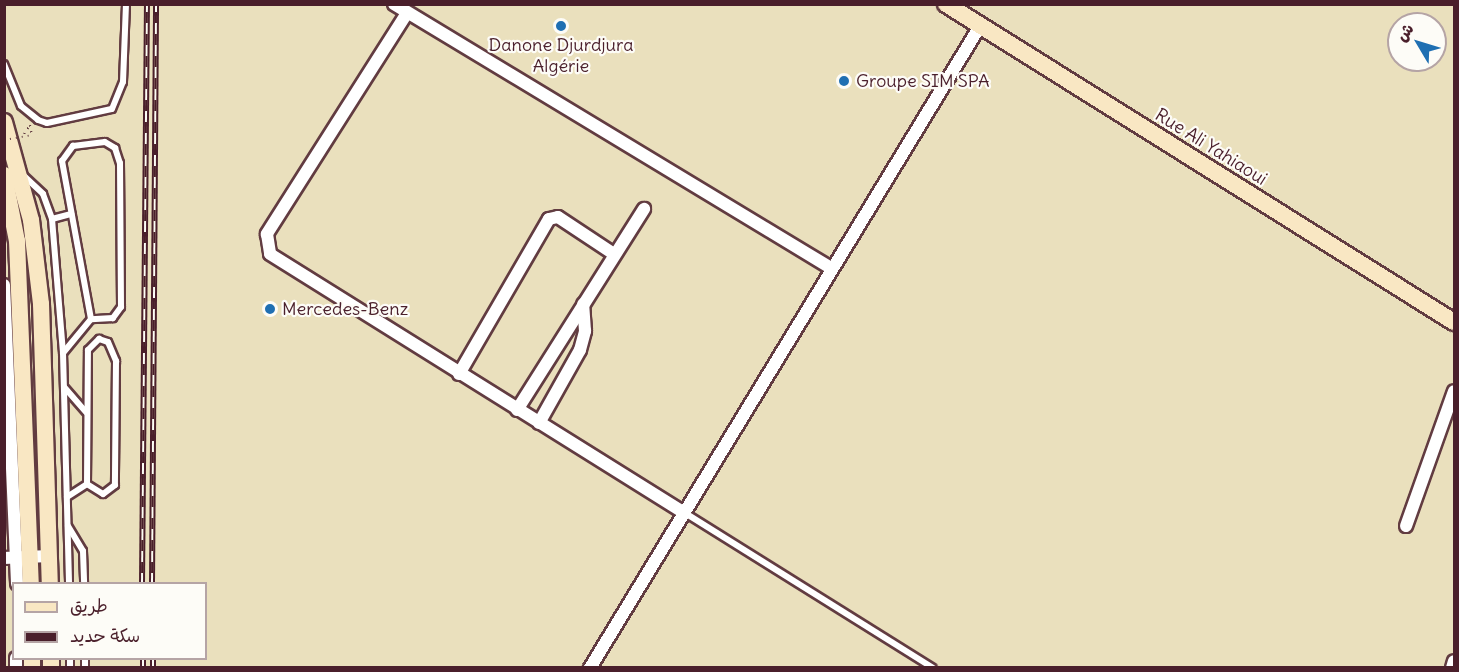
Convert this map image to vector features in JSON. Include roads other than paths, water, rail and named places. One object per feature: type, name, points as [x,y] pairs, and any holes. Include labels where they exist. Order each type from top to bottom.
[{"type":"main road","name":"Rue Ali Yahiaoui","points":[[946,4],[1455,322]]},
{"type":"main road","points":[[4,122],[12,174],[16,241],[12,352],[24,557],[30,582]]},
{"type":"main road","points":[[12,174],[31,220],[41,304],[50,582]]},
{"type":"street","points":[[394,4],[831,268]]},
{"type":"street","points":[[407,13],[267,234],[266,247],[282,264],[685,513]]},
{"type":"street","points":[[590,668],[980,26]]},
{"type":"street","points":[[517,410],[644,209]]},
{"type":"street","points":[[459,374],[549,219],[558,217],[614,254]]},
{"type":"street","points":[[4,285],[12,352],[10,510],[24,557],[18,582]]},
{"type":"street","points":[[539,423],[580,350],[585,331],[583,304]]},
{"type":"street","points":[[1406,526],[1455,391]]},
{"type":"street","points":[[4,558],[49,556]]},
{"type":"street","points":[[1452,668],[1455,661]]},
{"type":"lane","points":[[4,64],[21,106],[38,120],[47,123],[107,111],[120,98],[123,82],[126,4]]},
{"type":"lane","points":[[63,353],[91,319],[113,318],[121,307],[120,163],[111,145],[73,146],[64,156],[62,168],[91,319]]},
{"type":"lane","points":[[12,174],[43,194],[52,219],[63,353],[69,582]]},
{"type":"lane","points":[[52,219],[71,214]]},
{"type":"lane","points":[[99,339],[108,342],[116,361],[115,485],[103,494],[87,484],[88,350],[99,339]]},
{"type":"lane","points":[[64,388],[87,413]]},
{"type":"lane","points":[[67,497],[87,484]]},
{"type":"lane","points":[[685,513],[933,668]]},
{"type":"lane","points":[[68,526],[83,551],[84,582]]},
{"type":"railway","points":[[142,582],[147,4]]},
{"type":"railway","points":[[152,582],[156,4]]},
{"type":"railway","points":[[143,660],[143,668]]},
{"type":"railway","points":[[153,660],[153,668]]},
{"type":"place","name":"Danone Djurdjura Algérie","points":[[561,26]]},
{"type":"place","name":"Groupe SIM SPA","points":[[844,81]]},
{"type":"place","name":"Mercedes-Benz","points":[[270,309]]}]
